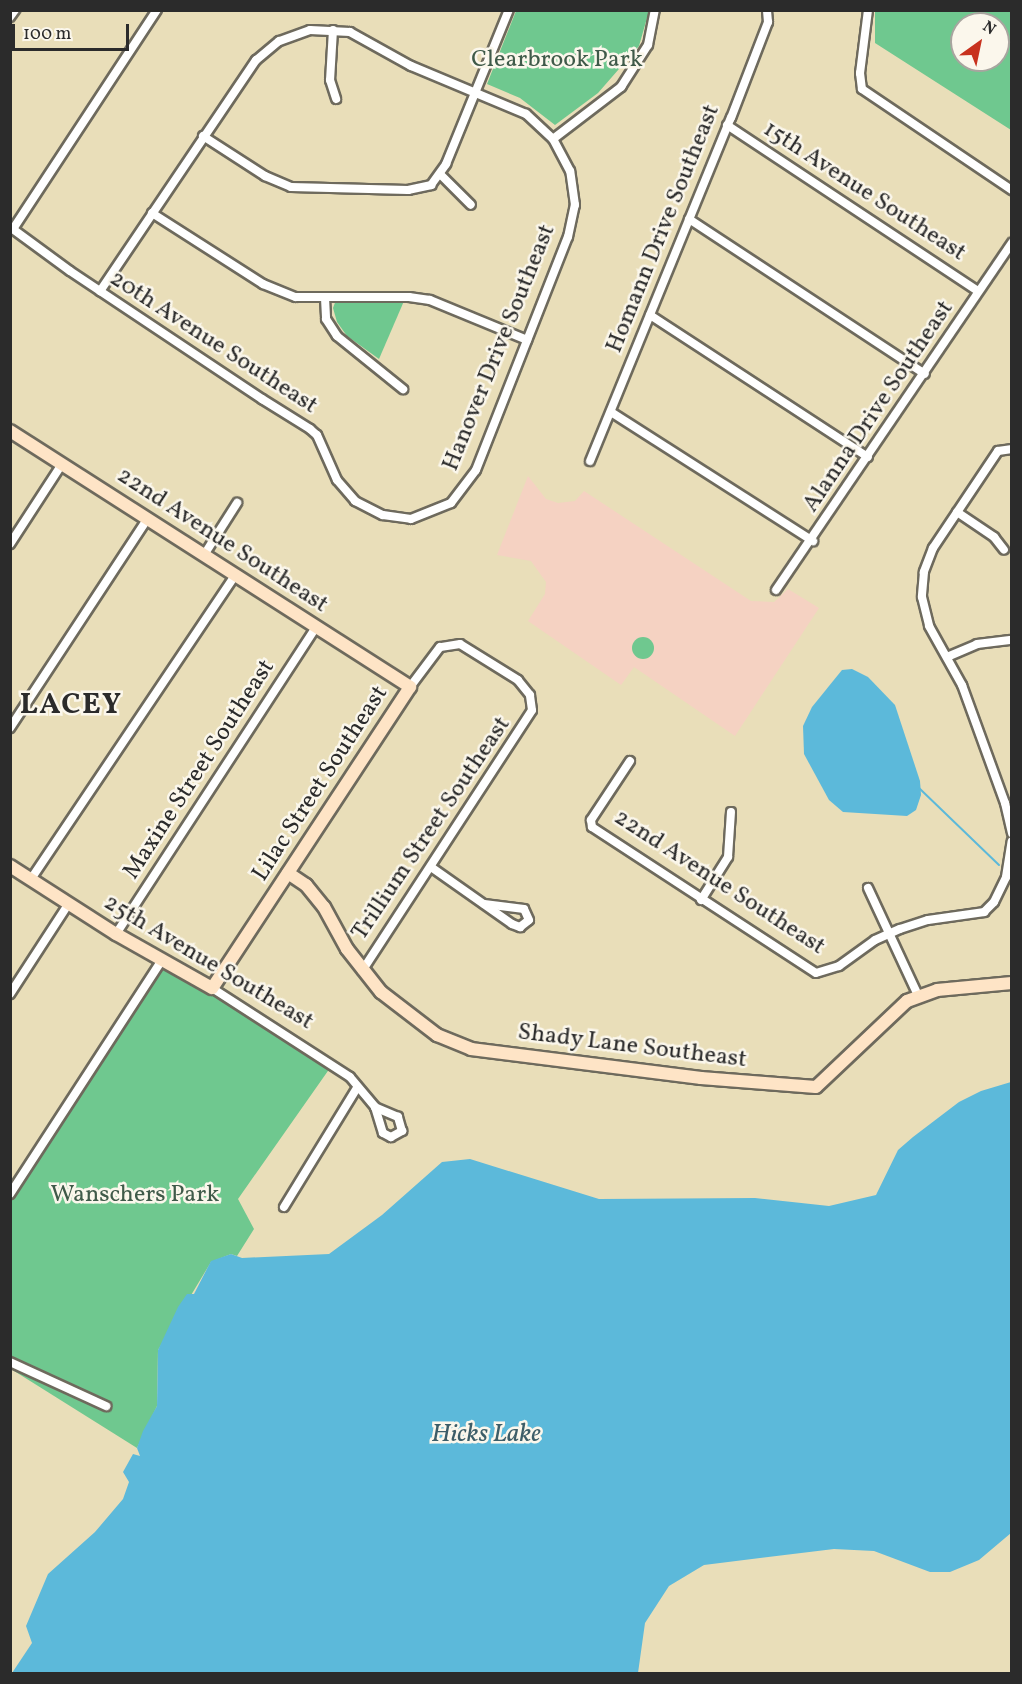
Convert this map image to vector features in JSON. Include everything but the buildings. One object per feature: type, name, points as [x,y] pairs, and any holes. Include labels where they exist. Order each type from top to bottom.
[{"type":"street","points":[[10,17],[15,10]]},
{"type":"street","points":[[12,228],[158,10]]},
{"type":"street","points":[[203,136],[265,176],[291,187],[408,190],[431,185],[441,175],[508,10]]},
{"type":"street","points":[[553,139],[621,87],[648,45],[655,10]]},
{"type":"street","name":"Homann Drive Southeast","points":[[590,461],[728,125],[768,22],[767,10]]},
{"type":"street","points":[[868,10],[860,73],[862,89],[1011,190]]},
{"type":"street","points":[[100,291],[245,73],[267,49],[290,36],[333,30],[330,80],[336,99]]},
{"type":"street","name":"Hanover Drive Southeast","points":[[333,30],[359,36],[411,66],[526,114],[553,139],[570,171],[573,219],[476,470],[462,493],[438,510],[411,519],[367,509]]},
{"type":"street","name":"15th Avenue Southeast","points":[[728,125],[978,291]]},
{"type":"street","points":[[441,175],[471,205]]},
{"type":"street","points":[[152,213],[263,284],[296,297],[409,297],[430,300],[527,340]]},
{"type":"street","points":[[689,219],[925,374]]},
{"type":"street","name":"20th Avenue Southeast","points":[[12,228],[100,291],[317,435],[337,480],[367,509]]},
{"type":"street","name":"Alanna Drive Southeast","points":[[776,590],[813,541],[1011,243]]},
{"type":"street","points":[[325,298],[326,319],[337,336],[403,388]]},
{"type":"street","points":[[650,315],[868,457]]},
{"type":"street","points":[[611,412],[813,541]]},
{"type":"street","name":"22nd Avenue Southeast","points":[[10,431],[410,687]]},
{"type":"street","points":[[1011,448],[998,451],[933,548],[923,584],[924,611],[962,685],[1008,802],[1011,833]]},
{"type":"street","points":[[10,544],[62,464]]},
{"type":"street","points":[[204,555],[237,502]]},
{"type":"street","points":[[957,512],[994,537],[1004,549]]},
{"type":"street","points":[[10,728],[148,518]]},
{"type":"street","points":[[31,879],[235,575]]},
{"type":"street","name":"Maxine Street Southeast","points":[[117,933],[316,627]]},
{"type":"street","points":[[947,657],[977,644],[1011,640]]},
{"type":"street","name":"Lilac Street Southeast","points":[[212,988],[428,660],[450,643],[469,647],[486,658]]},
{"type":"street","name":"Trillium Street Southeast","points":[[362,971],[531,714],[531,698],[523,685],[486,658]]},
{"type":"street","name":"22nd Avenue Southeast","points":[[630,761],[591,820],[592,827],[701,900],[799,964],[823,973],[891,932]]},
{"type":"street","points":[[701,900],[728,857],[731,812]]},
{"type":"street","points":[[891,932],[928,920],[984,912],[994,902],[1006,877],[1011,841]]},
{"type":"street","name":"25th Avenue Southeast","points":[[10,866],[325,1059],[350,1077],[375,1107]]},
{"type":"street","points":[[431,867],[512,924],[520,927],[529,921],[524,909],[484,904]]},
{"type":"street","name":"Shady Lane Southeast","points":[[288,873],[306,885],[324,907],[362,971],[418,1021],[467,1048],[806,1088],[828,1079],[894,1011],[918,995],[949,988],[1011,983]]},
{"type":"street","points":[[868,888],[891,932],[918,995]]},
{"type":"street","points":[[10,994],[69,903]]},
{"type":"street","points":[[10,1194],[162,960]]},
{"type":"street","points":[[284,1207],[357,1088]]},
{"type":"street","points":[[10,1362],[106,1406]]},
{"type":"shaded area","points":[[528,476],[546,499],[558,503],[575,501],[584,491],[751,601],[774,602],[788,589],[819,608],[735,736],[634,667],[621,685],[528,621],[545,594],[546,582],[531,561],[497,555]]},
{"type":"green space","name":"Clearbrook Park","points":[[516,10],[649,11],[639,46],[598,93],[555,125],[520,98],[487,84]]},
{"type":"green space","points":[[875,11],[1011,11],[1011,130],[875,43]]},
{"type":"green space","points":[[352,298],[404,301],[379,359],[347,336],[337,322],[333,308],[336,300]]},
{"type":"green space","points":[[643,637],[651,640],[654,648],[651,656],[643,659],[635,656],[632,648],[635,640]]},
{"type":"green space","name":"Wanschers Park","points":[[166,964],[330,1068],[238,1199],[254,1229],[237,1256],[231,1254],[211,1262],[158,1350],[157,1406],[137,1448],[11,1369],[10,1203]]},
{"type":"water","points":[[852,669],[868,677],[895,705],[920,781],[921,795],[916,810],[907,816],[843,812],[829,800],[804,754],[803,726],[812,707],[842,670]]},
{"type":"water","name":"Hicks Lake","points":[[1011,1082],[1011,1533],[979,1560],[950,1572],[930,1572],[874,1551],[834,1549],[704,1565],[669,1586],[645,1623],[638,1673],[12,1673],[32,1643],[26,1626],[48,1574],[95,1532],[123,1499],[129,1482],[123,1472],[133,1454],[140,1456],[137,1448],[143,1431],[157,1406],[158,1350],[178,1307],[187,1294],[194,1294],[211,1261],[231,1254],[242,1258],[329,1254],[382,1215],[442,1162],[470,1159],[599,1199],[755,1198],[829,1206],[876,1195],[898,1150],[913,1137],[959,1102],[981,1091]]},
{"type":"waterway","points":[[919,788],[999,865]]},
{"type":"district","name":"LACEY","points":[[71,705]]}]
